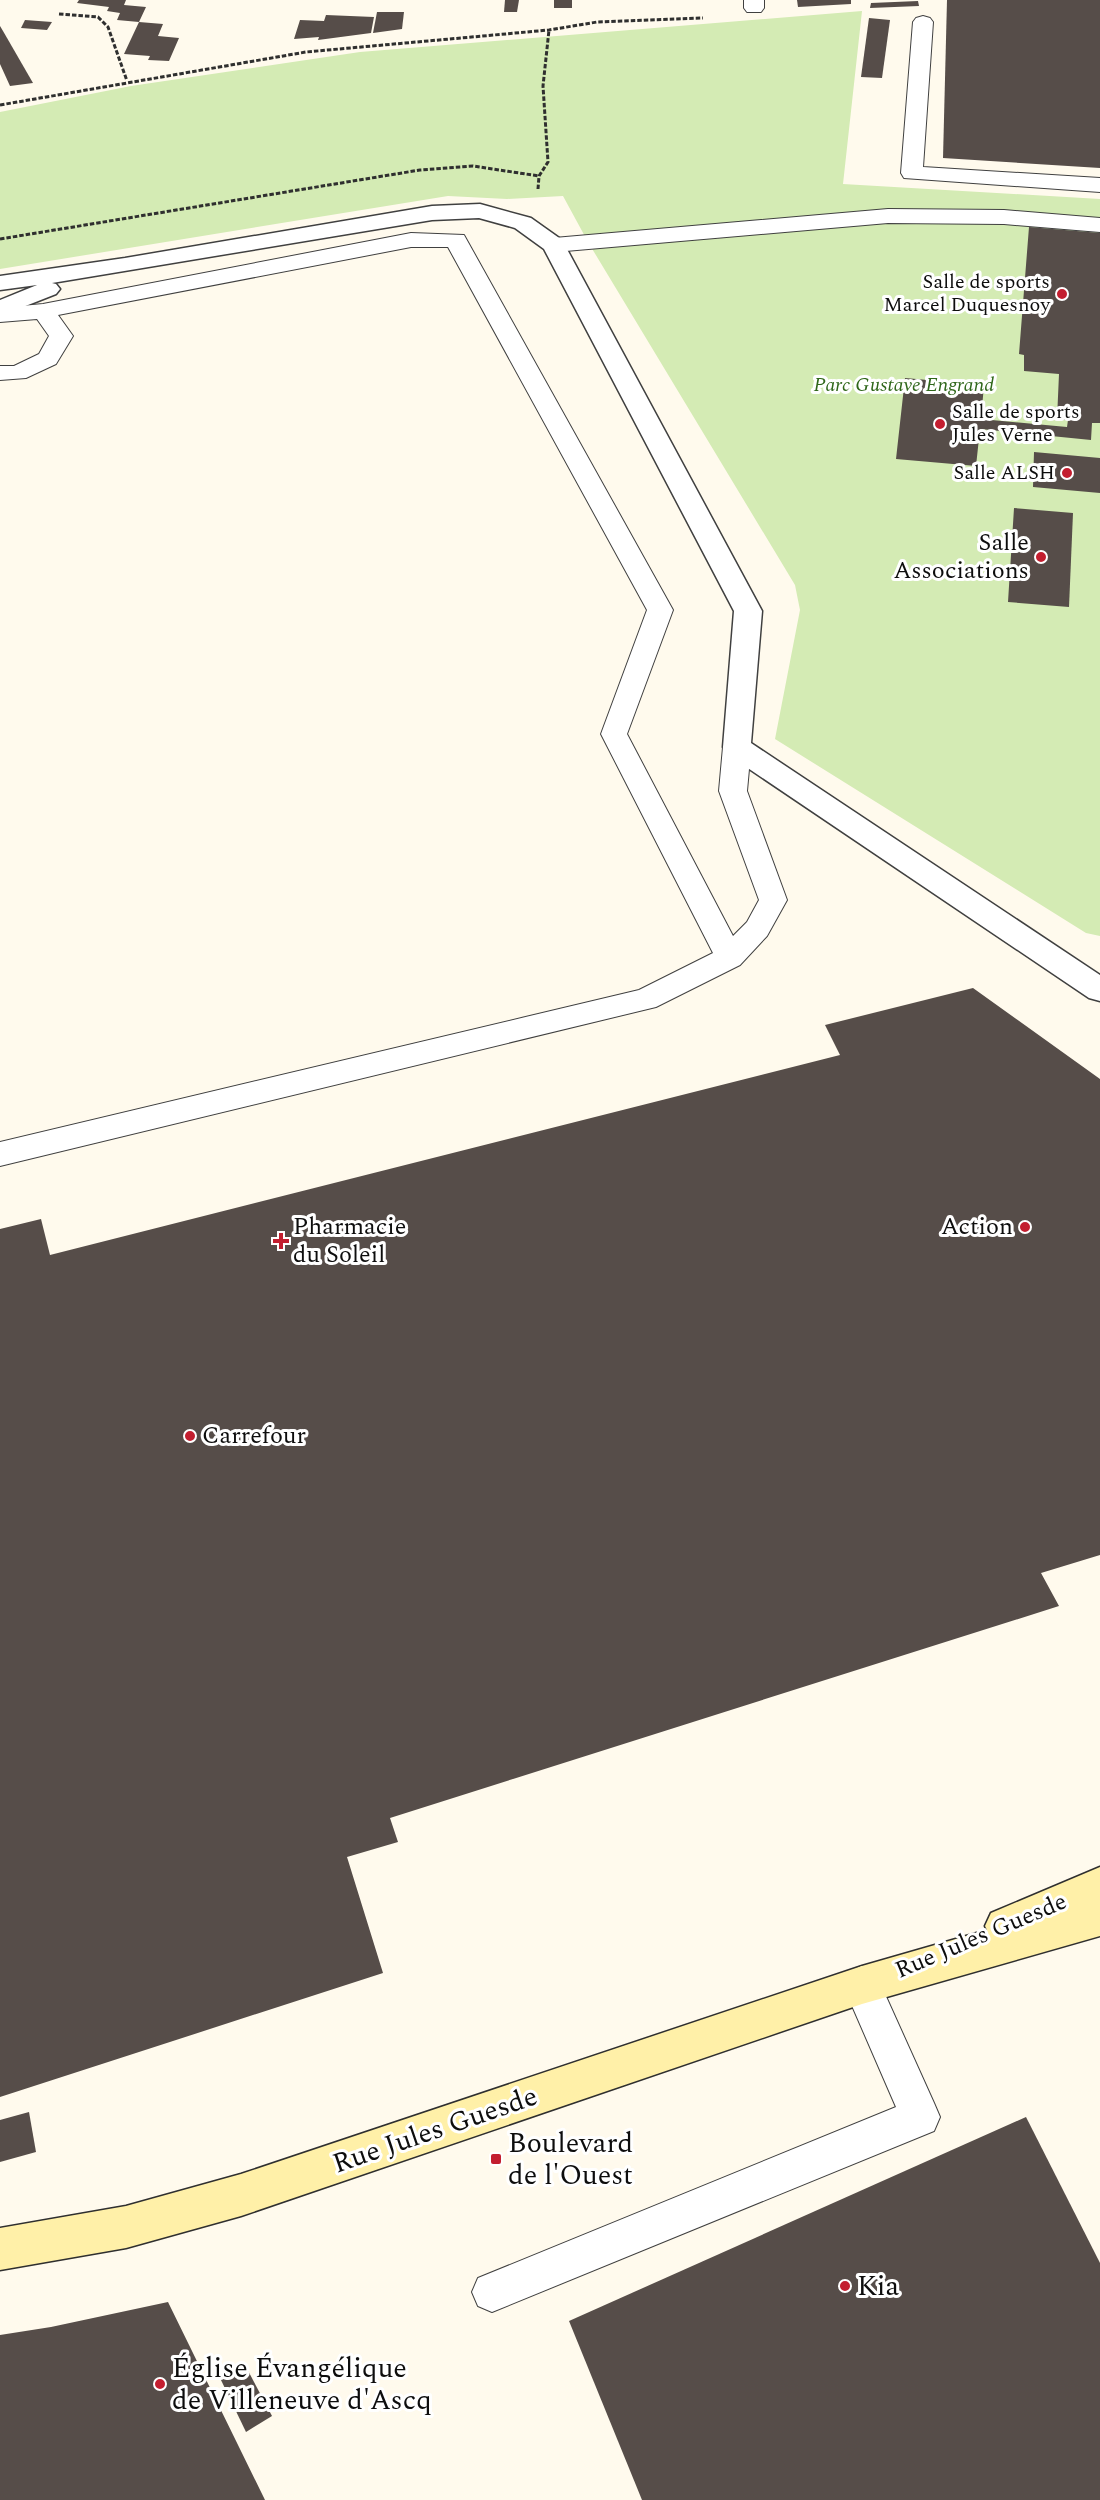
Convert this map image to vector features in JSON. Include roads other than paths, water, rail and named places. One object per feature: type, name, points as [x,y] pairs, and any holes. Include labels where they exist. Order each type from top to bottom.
[{"type":"street","points":[[0,283],[125,265],[432,213],[480,211],[523,223],[554,245],[748,611],[737,747],[1100,990]]},
{"type":"street","points":[[0,309],[70,280],[125,265]]},
{"type":"street","name":"Rue Jules Guesde","points":[[862,1985],[1100,1886]]},
{"type":"street","name":"Rue Jules Guesde","points":[[0,2249],[126,2227],[241,2194],[862,1985],[1100,1917]]},
{"type":"lane","points":[[923,22],[912,173],[1100,185]]},
{"type":"lane","points":[[554,245],[888,216],[1004,217],[1100,225]]},
{"type":"lane","points":[[0,315],[43,311],[411,240],[456,240],[660,610],[614,734],[730,957]]},
{"type":"lane","points":[[0,373],[18,373],[48,359],[61,336],[43,311]]},
{"type":"lane","points":[[0,1154],[645,999],[730,957],[757,929],[773,900],[733,791],[737,747]]},
{"type":"lane","points":[[492,2292],[920,2117],[862,1985]]},
{"type":"place","name":"Salle de sports Marcel Duquesnoy","points":[[1062,294]]},
{"type":"place","name":"Salle de sports Jules Verne","points":[[940,424]]},
{"type":"place","name":"Salle ALSH","points":[[1067,473]]},
{"type":"place","name":"Salle Associations","points":[[1041,557]]},
{"type":"place","name":"Action","points":[[1025,1227]]},
{"type":"place","name":"Pharmacie du Soleil","points":[[281,1241]]},
{"type":"place","name":"Carrefour","points":[[190,1436]]},
{"type":"place","name":"Boulevard de l'Ouest","points":[[496,2159]]},
{"type":"place","name":"Kia","points":[[845,2286]]},
{"type":"place","name":"Église Évangélique de Villeneuve d'Ascq","points":[[160,2384]]},
{"type":"park label","name":"Parc Gustave Engrand","points":[[904,385]]}]
